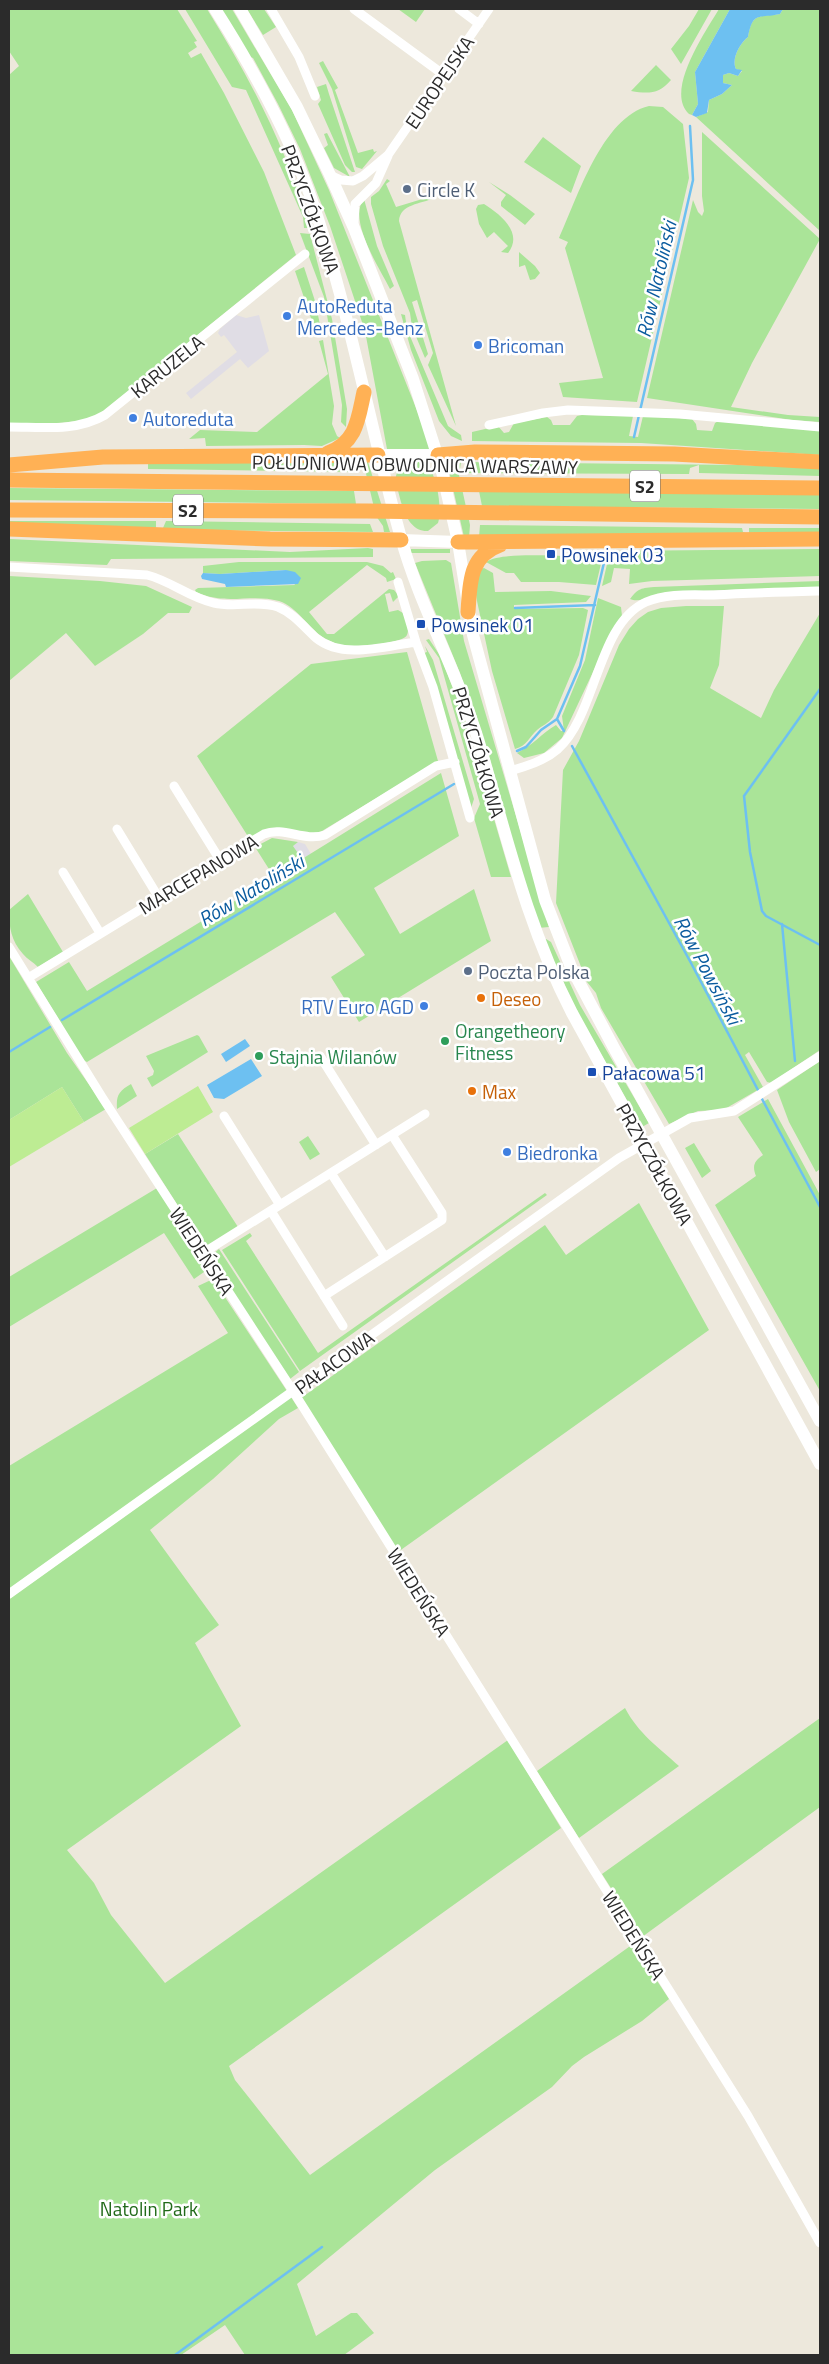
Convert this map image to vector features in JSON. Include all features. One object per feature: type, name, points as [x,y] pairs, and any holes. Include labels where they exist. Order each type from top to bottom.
[{"type":"highway","points":[[325,454],[343,446],[349,440],[355,429],[364,392]]},
{"type":"highway","points":[[438,455],[475,452],[674,454],[820,462]]},
{"type":"highway","points":[[9,465],[103,458],[325,454],[378,455]]},
{"type":"highway","name":"POŁUDNIOWA OBWODNICA WARSZAWY","points":[[9,480],[820,488]]},
{"type":"highway","name":"S2","points":[[9,510],[367,511],[820,517]]},
{"type":"highway","points":[[9,529],[270,539],[401,540]]},
{"type":"highway","points":[[458,542],[820,539]]},
{"type":"highway","points":[[468,612],[471,577],[476,562],[484,552],[505,543]]},
{"type":"main road","name":"PRZYCZÓŁKOWA","points":[[215,9],[271,107],[310,193],[340,289],[378,455],[401,540],[477,737],[506,843],[536,936],[572,1013],[820,1464]]},
{"type":"main road","name":"PRZYCZÓŁKOWA","points":[[240,9],[297,107],[330,175],[354,228],[413,379],[438,455],[458,542],[468,612],[546,900],[562,946],[583,991],[820,1421]]},
{"type":"main road","points":[[378,455],[438,455]]},
{"type":"main road","points":[[401,540],[458,542]]},
{"type":"main road","points":[[536,936],[553,935],[562,946]]},
{"type":"street","points":[[271,9],[299,57],[315,96]]},
{"type":"street","points":[[354,9],[444,75]]},
{"type":"street","points":[[459,9],[479,24]]},
{"type":"street","name":"EUROPEJSKA","points":[[354,228],[355,204],[376,183],[388,155],[490,9]]},
{"type":"street","name":"EUROPEJSKA","points":[[330,175],[340,180],[353,181],[363,176],[388,155]]},
{"type":"street","name":"KARUZELA","points":[[9,427],[74,426],[90,423],[105,415],[305,254]]},
{"type":"street","points":[[489,425],[543,413],[568,410],[680,414],[820,427]]},
{"type":"street","points":[[9,567],[147,575],[163,580],[198,599],[216,604],[270,605],[291,615],[323,643],[340,650],[416,642]]},
{"type":"street","name":"PRZYCZÓŁKOWA","points":[[398,582],[416,642],[433,686],[470,818]]},
{"type":"street","points":[[510,771],[542,760],[566,740],[575,726],[616,633],[627,616],[641,605],[668,596],[820,591]]},
{"type":"street","name":"MARCEPANOWA","points":[[28,978],[270,831],[306,838],[325,835],[436,766],[455,762]]},
{"type":"street","points":[[174,786],[220,860]]},
{"type":"street","points":[[117,829],[159,898]]},
{"type":"street","points":[[63,872],[100,933]]},
{"type":"street","name":"WIEDEŃSKA","points":[[9,947],[293,1391],[748,2116],[820,2243]]},
{"type":"street","points":[[320,1056],[376,1145]]},
{"type":"street","name":"PAŁACOWA","points":[[9,1594],[619,1158],[661,1133],[698,1115],[734,1111],[820,1056]]},
{"type":"street","points":[[203,1253],[425,1114]]},
{"type":"street","points":[[224,1116],[280,1205]]},
{"type":"street","points":[[324,1296],[440,1222],[442,1218],[442,1213],[392,1135]]},
{"type":"street","points":[[331,1173],[385,1257]]},
{"type":"street","points":[[271,1211],[343,1326]]},
{"type":"shaded area","points":[[236,315],[246,318],[259,315],[269,351],[248,368],[240,359],[191,399],[186,393],[237,352],[224,335],[221,337],[218,333]]},
{"type":"shaded area","points":[[298,842],[305,844],[311,854],[301,859],[293,846]]},
{"type":"green space","points":[[9,9],[177,9],[197,41],[194,42],[197,47],[188,53],[191,58],[201,53],[224,93],[264,172],[296,255],[99,415],[80,421],[9,423],[9,75],[19,66],[9,51]]},
{"type":"green space","points":[[185,9],[207,9],[238,61],[279,142],[309,228],[304,228],[303,217],[246,90],[232,87]]},
{"type":"green space","points":[[220,9],[232,9],[292,110],[329,190],[422,423],[430,449],[387,449],[365,331],[330,226],[300,149],[278,104],[253,58],[250,57]]},
{"type":"green space","points":[[247,9],[264,9],[276,27],[263,35]]},
{"type":"green space","points":[[398,9],[425,9],[416,22]]},
{"type":"green space","points":[[699,9],[712,9],[681,64],[671,49],[689,26]]},
{"type":"green space","points":[[719,9],[730,9],[695,72],[698,104],[692,115],[689,114],[683,104],[681,91],[684,76],[697,46]]},
{"type":"green space","points":[[783,9],[820,9],[820,231],[696,117],[708,112],[709,100],[722,94],[732,85],[723,83],[723,75],[729,73],[738,76],[742,71],[736,69],[735,56],[739,47],[748,37],[754,20],[762,16],[780,14]]},
{"type":"green space","points":[[323,61],[338,88],[335,90],[358,153],[373,149],[374,152],[377,151],[362,169],[356,167],[332,89],[319,63]]},
{"type":"green space","points":[[656,65],[671,80],[667,85],[653,92],[631,91]]},
{"type":"green space","points":[[326,84],[355,172],[352,172],[345,165],[318,104],[321,100],[317,87]]},
{"type":"green space","points":[[649,106],[663,107],[683,124],[689,178],[637,402],[563,397],[559,383],[603,378],[565,248],[568,242],[559,238],[583,182],[605,142],[632,113]]},
{"type":"green space","points":[[702,132],[820,239],[752,363],[731,407],[788,415],[820,417],[820,422],[792,420],[647,398],[693,200],[698,212],[702,216],[704,211],[702,196]]},
{"type":"green space","points":[[327,133],[350,177],[334,168],[324,148],[328,145],[324,134]]},
{"type":"green space","points":[[543,137],[581,166],[571,193],[524,162]]},
{"type":"green space","points":[[387,179],[390,181],[386,184],[396,207],[429,197],[434,190],[434,198],[407,208],[400,215],[399,221],[456,426],[428,365],[433,353],[417,300],[412,302],[428,354],[425,358],[412,327],[410,313],[383,246],[371,204],[371,197],[379,191]]},
{"type":"green space","points":[[489,182],[535,214],[525,225],[501,206],[501,202],[506,195]]},
{"type":"green space","points":[[364,199],[377,246],[394,286],[390,289],[362,231],[359,219],[360,208]]},
{"type":"green space","points":[[484,204],[497,213],[512,231],[512,246],[508,253],[501,252],[508,246],[494,232],[487,238],[479,224],[476,209],[478,205]]},
{"type":"green space","points":[[300,233],[310,234],[332,319],[347,409],[346,427],[341,422],[342,405],[324,297]]},
{"type":"green space","points":[[519,252],[540,273],[535,279],[530,280],[525,265],[519,267]]},
{"type":"green space","points":[[304,267],[315,301],[322,334],[317,336],[295,271]]},
{"type":"green space","points":[[401,314],[405,315],[407,329],[448,426],[461,435],[462,441],[451,436],[439,421],[411,350]]},
{"type":"green space","points":[[323,340],[334,406],[332,424],[337,436],[340,438],[322,446],[206,446],[205,438],[189,439],[200,430],[257,432],[328,374],[319,341]]},
{"type":"green space","points":[[577,416],[633,416],[629,436],[638,437],[643,416],[692,419],[696,424],[697,430],[712,431],[715,423],[720,420],[820,431],[820,455],[641,443],[472,441],[472,432],[498,426],[504,433],[509,432],[514,423],[547,417],[553,425],[570,425]]},
{"type":"green space","points":[[352,461],[357,472],[148,469],[148,463]]},
{"type":"green space","points":[[363,461],[368,462],[390,532],[384,532],[383,526],[376,516]]},
{"type":"green space","points":[[415,461],[425,464],[429,468],[435,480],[438,495],[440,511],[438,523],[428,531],[420,530],[409,521],[402,506],[396,483],[396,474],[400,468],[407,463]]},
{"type":"green space","points":[[447,462],[461,462],[459,475],[470,525],[469,538],[464,537]]},
{"type":"green space","points":[[471,462],[739,465],[820,468],[820,476],[699,473],[699,465],[690,468],[689,474],[465,473]]},
{"type":"green space","points":[[9,488],[354,491],[356,504],[9,500]]},
{"type":"green space","points":[[479,491],[820,495],[820,509],[482,506]]},
{"type":"green space","points":[[9,521],[156,521],[156,529],[163,528],[166,521],[370,524],[373,532],[166,530],[9,524]]},
{"type":"green space","points":[[480,525],[742,528],[743,532],[749,534],[479,537]]},
{"type":"green space","points":[[749,528],[820,528],[820,533],[749,534]]},
{"type":"green space","points":[[9,539],[290,552],[368,548],[373,549],[373,557],[111,559],[107,565],[9,561]]},
{"type":"green space","points":[[411,549],[450,549],[450,553],[411,553]]},
{"type":"green space","points":[[820,549],[820,576],[652,581],[629,584],[630,569],[614,568],[611,582],[602,586],[610,551]]},
{"type":"green space","points":[[604,551],[596,585],[559,582],[521,582],[514,573],[506,573],[486,562],[503,557],[569,556],[569,552]]},
{"type":"green space","points":[[446,560],[451,563],[464,641],[549,927],[538,928],[460,673],[415,563]]},
{"type":"green space","points":[[239,562],[367,562],[383,566],[391,573],[393,572],[396,579],[387,582],[386,578],[367,565],[309,612],[327,634],[334,634],[389,589],[394,590],[399,596],[393,602],[390,593],[385,594],[389,612],[398,610],[403,613],[408,633],[404,638],[388,643],[342,646],[320,635],[292,608],[279,601],[258,598],[218,598],[196,592],[195,590],[198,588],[295,585],[286,570],[220,574],[203,573],[203,566]]},
{"type":"green space","points":[[484,568],[493,573],[495,592],[551,591],[591,596],[586,602],[514,605],[514,609],[583,608],[588,610],[579,655],[553,717],[537,730],[525,744],[515,749],[492,671],[477,601],[474,581],[481,569]]},
{"type":"green space","points":[[9,576],[100,581],[146,586],[192,607],[189,613],[168,613],[143,634],[95,666],[66,633],[9,681]]},
{"type":"green space","points":[[820,581],[820,587],[669,592],[639,600],[630,599],[639,590],[649,587]]},
{"type":"green space","points":[[598,598],[621,607],[622,616],[608,640],[562,738],[544,753],[524,758],[517,753],[551,728],[556,725],[561,731],[564,731],[562,716],[585,660]]},
{"type":"green space","points":[[724,606],[719,665],[710,688],[761,718],[774,690],[820,613],[820,1050],[771,1083],[767,1082],[749,1052],[745,1055],[763,1087],[723,1110],[698,1111],[669,1124],[601,1008],[596,993],[587,982],[556,903],[563,770],[579,741],[619,645],[629,629],[648,612],[661,608]]},
{"type":"green space","points":[[429,639],[441,657],[465,720],[511,877],[491,877],[474,818],[480,804],[439,658],[426,640]]},
{"type":"green space","points":[[425,646],[433,660],[474,799],[471,808],[424,653],[427,652]]},
{"type":"green space","points":[[407,652],[438,761],[317,834],[271,828],[249,838],[197,756],[311,664]]},
{"type":"green space","points":[[441,773],[459,836],[374,888],[400,934],[474,889],[491,941],[359,1022],[331,977],[365,955],[335,912],[87,1062],[83,1060],[36,982],[69,962],[87,991],[274,877],[255,847],[272,838],[298,842],[293,846],[302,859]]},
{"type":"green space","points":[[28,894],[63,952],[38,967],[19,949],[13,939],[10,928],[9,910]]},
{"type":"green space","points":[[546,939],[551,942],[580,1005],[649,1123],[642,1127],[576,1010],[544,940]]},
{"type":"green space","points":[[9,956],[67,1053],[106,1109],[84,1122],[62,1087],[9,1120]]},
{"type":"green space","points":[[197,1035],[208,1052],[152,1087],[147,1078],[153,1075],[154,1071],[146,1056]]},
{"type":"green space","points":[[820,1061],[820,1169],[816,1172],[789,1122],[777,1090]]},
{"type":"green space","points":[[131,1084],[137,1096],[117,1109],[119,1094]]},
{"type":"green space","points":[[198,1086],[213,1112],[145,1154],[129,1128]]},
{"type":"green space","points":[[62,1087],[84,1122],[9,1167],[9,1120]]},
{"type":"green space","points":[[768,1099],[820,1195],[820,1391],[715,1205],[756,1176],[755,1164],[763,1155],[738,1117]]},
{"type":"green space","points":[[178,1134],[238,1227],[207,1246],[203,1245],[145,1154]]},
{"type":"green space","points":[[308,1136],[320,1154],[310,1160],[299,1142]]},
{"type":"green space","points":[[694,1143],[711,1171],[702,1178],[685,1148]]},
{"type":"green space","points":[[157,1188],[206,1266],[204,1272],[194,1279],[164,1233],[9,1327],[9,1277]]},
{"type":"green space","points":[[545,1193],[547,1195],[300,1371],[222,1250],[250,1233],[252,1236],[246,1241],[318,1353]]},
{"type":"green space","points":[[639,1203],[709,1330],[398,1552],[301,1398],[545,1225],[566,1255]]},
{"type":"green space","points":[[219,1249],[299,1372],[290,1379],[212,1261],[213,1254]]},
{"type":"green space","points":[[213,1279],[287,1391],[9,1589],[9,1466],[228,1333],[198,1286]]},
{"type":"green space","name":"Natolin Park","points":[[291,1397],[298,1408],[279,1419],[213,1479],[150,1530],[219,1625],[195,1643],[241,1726],[67,1850],[94,1883],[111,1915],[165,1983],[508,1740],[561,1828],[229,2066],[235,2080],[310,2175],[633,1944],[669,1999],[642,2021],[584,2057],[572,2066],[552,2087],[435,2170],[297,2284],[316,2336],[351,2313],[357,2313],[374,2333],[344,2355],[245,2355],[225,2325],[181,2355],[9,2355],[9,1599]]},
{"type":"green space","points":[[625,1708],[643,1733],[679,1766],[579,1838],[537,1771]]},
{"type":"green space","points":[[820,1718],[820,1807],[642,1937],[602,1874]]},
{"type":"water","points":[[730,9],[783,9],[780,14],[762,16],[755,19],[748,37],[739,47],[735,56],[736,69],[742,70],[738,76],[729,73],[723,75],[723,83],[732,85],[722,94],[709,100],[707,113],[696,117],[692,115],[698,104],[695,72]]},
{"type":"water","points":[[286,570],[295,572],[301,578],[298,584],[226,587],[225,584],[202,579],[201,576],[203,573],[220,574]]},
{"type":"water","points":[[245,1039],[250,1046],[226,1062],[221,1054]]},
{"type":"water","points":[[251,1059],[262,1076],[224,1099],[214,1098],[207,1085]]},
{"type":"waterway","name":"Rów Natoliński","points":[[634,437],[693,180],[690,126]]},
{"type":"waterway","name":"Rów Natoliński","points":[[517,751],[526,747],[541,730],[557,719],[580,666],[606,554]]},
{"type":"waterway","points":[[515,608],[595,605]]},
{"type":"waterway","points":[[820,689],[744,796],[750,852],[762,911],[766,916],[820,945]]},
{"type":"waterway","points":[[557,719],[564,731]]},
{"type":"waterway","name":"Rów Powsiński","points":[[572,746],[691,963],[759,1092]]},
{"type":"waterway","name":"Rów Natoliński","points":[[62,1020],[454,784]]},
{"type":"waterway","points":[[782,924],[795,1061]]},
{"type":"waterway","name":"Rów Natoliński","points":[[9,1052],[50,1027]]},
{"type":"waterway","name":"Rów Powsiński","points":[[761,1097],[820,1207]]},
{"type":"waterway","points":[[175,2355],[322,2247]]},
{"type":"place","name":"Circle K","points":[[407,189]]},
{"type":"place","name":"AutoReduta Mercedes-Benz","points":[[287,316]]},
{"type":"place","name":"Bricoman","points":[[478,345]]},
{"type":"place","name":"Autoreduta","points":[[133,418]]},
{"type":"place","name":"Powsinek 03","points":[[551,554]]},
{"type":"place","name":"Powsinek 01","points":[[421,624]]},
{"type":"place","name":"Poczta Polska","points":[[468,971]]},
{"type":"place","name":"Deseo","points":[[481,998]]},
{"type":"place","name":"RTV Euro AGD","points":[[424,1006]]},
{"type":"place","name":"Orangetheory Fitness","points":[[445,1041]]},
{"type":"place","name":"Stajnia Wilanów","points":[[259,1056]]},
{"type":"place","name":"Pałacowa 51","points":[[592,1072]]},
{"type":"place","name":"Max","points":[[472,1091]]},
{"type":"place","name":"Biedronka","points":[[507,1152]]}]
